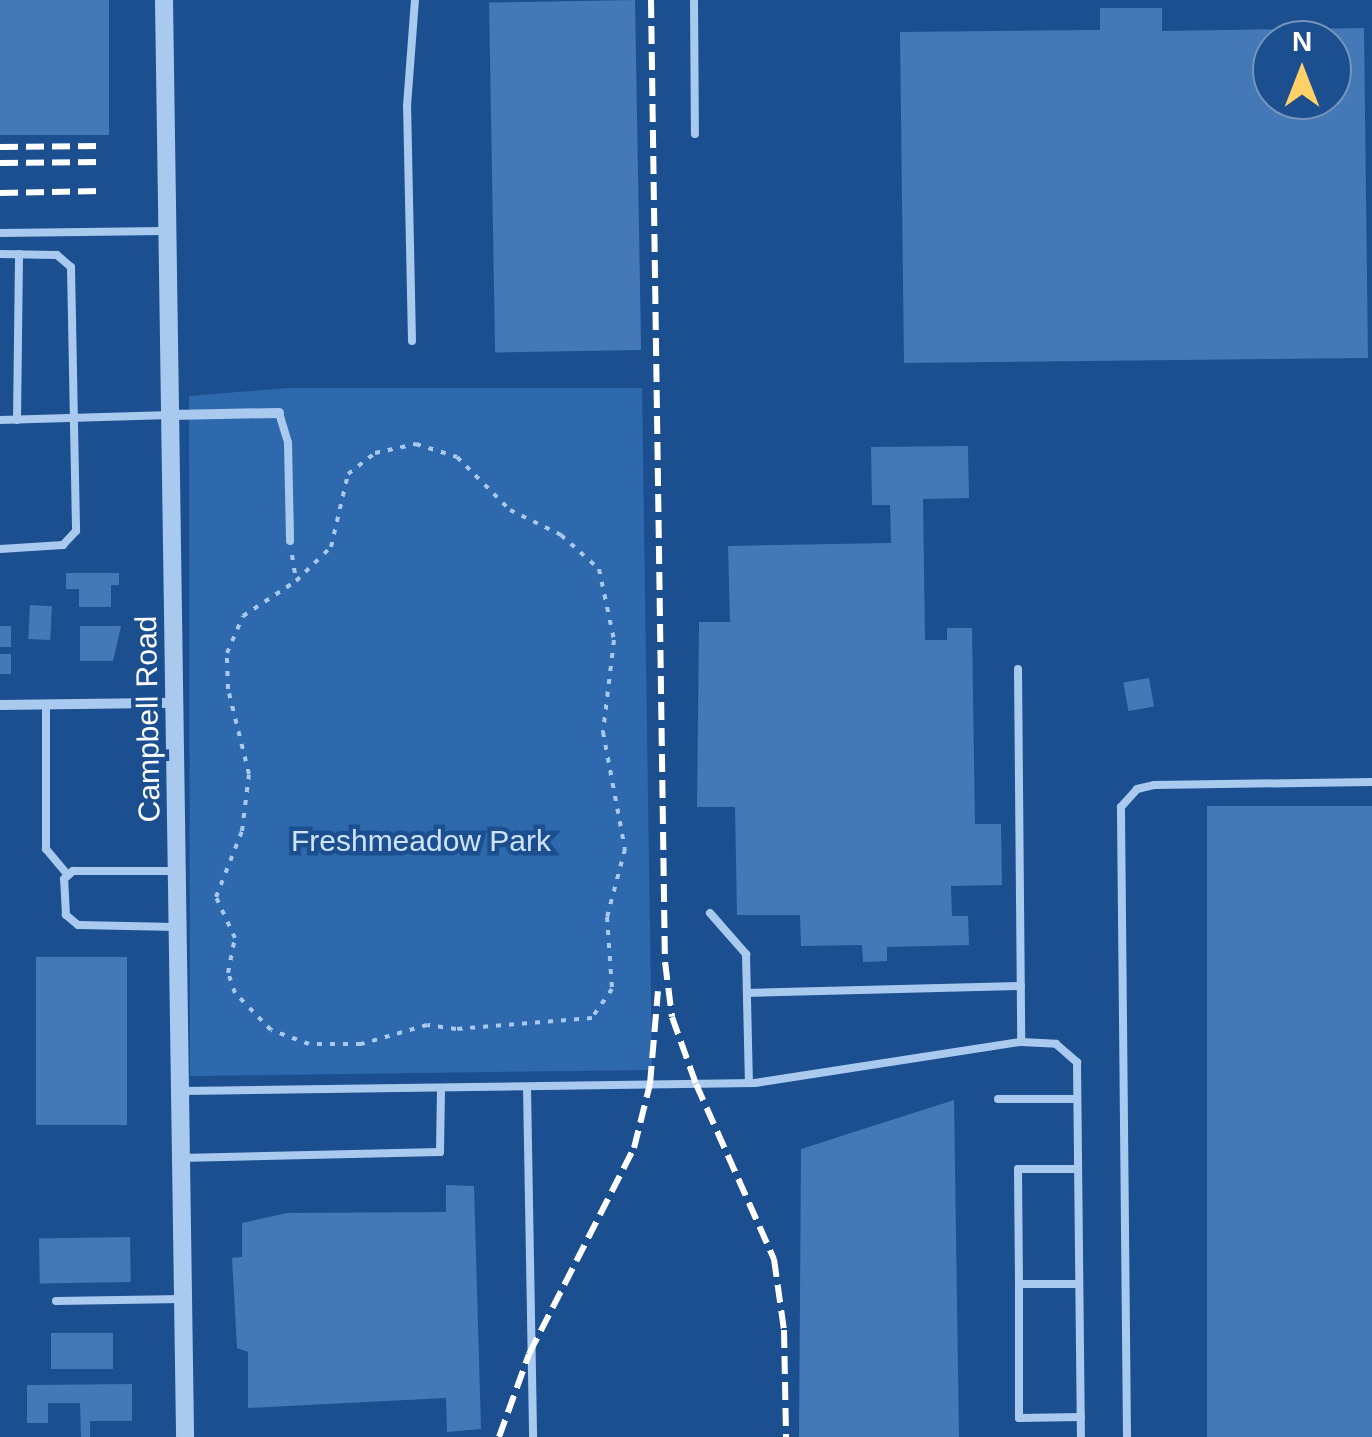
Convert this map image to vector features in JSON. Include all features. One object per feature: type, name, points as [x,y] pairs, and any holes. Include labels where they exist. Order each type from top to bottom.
[{"type":"street","name":"Campbell Road","points":[[164,0],[185,1437]]},
{"type":"street","points":[[171,415],[279,413]]},
{"type":"street","points":[[0,705],[176,702]]},
{"type":"lane","points":[[412,341],[407,106],[416,0]]},
{"type":"lane","points":[[694,0],[695,134]]},
{"type":"lane","points":[[0,233],[169,231]]},
{"type":"lane","points":[[0,254],[57,255],[71,267],[73,538],[63,545],[0,549]]},
{"type":"lane","points":[[17,420],[18,254]]},
{"type":"lane","points":[[279,413],[288,443],[290,540]]},
{"type":"lane","points":[[0,420],[171,415]]},
{"type":"lane","points":[[1018,669],[1021,1042]]},
{"type":"lane","points":[[46,705],[46,849],[68,874],[65,907],[71,922],[177,928]]},
{"type":"lane","points":[[1126,1437],[1121,808],[1137,789],[1154,784],[1372,782]]},
{"type":"lane","points":[[68,874],[177,872]]},
{"type":"lane","points":[[710,913],[746,954],[749,1083]]},
{"type":"lane","points":[[747,993],[1020,986]]},
{"type":"lane","points":[[178,1091],[749,1083],[1044,1041],[1070,1051],[1077,1062],[1081,1437]]},
{"type":"lane","points":[[526,1087],[533,1437]]},
{"type":"lane","points":[[180,1158],[440,1152],[441,1088]]},
{"type":"lane","points":[[998,1099],[1077,1099]]},
{"type":"lane","points":[[1078,1169],[1018,1169],[1020,1418],[1081,1417]]},
{"type":"lane","points":[[1020,1284],[1080,1284]]},
{"type":"lane","points":[[56,1300],[182,1299]]},
{"type":"path","points":[[402,445],[457,457],[510,510],[561,534],[599,569],[614,640],[603,732],[626,849],[607,917],[612,989],[592,1018],[456,1029],[427,1025],[361,1044],[309,1044],[271,1030],[235,992],[228,974],[235,938],[216,897],[242,832],[249,774],[228,688],[227,653],[243,616],[296,581],[332,547],[348,474],[375,453],[402,445]]},
{"type":"path","points":[[290,540],[296,581]]},
{"type":"green space","name":"Freshmeadow Park","points":[[288,388],[642,388],[652,1070],[190,1076],[189,396]]},
{"type":"building","points":[[0,0],[109,0],[109,135],[0,135]]},
{"type":"building","points":[[635,0],[641,350],[495,352],[489,3]]},
{"type":"building","points":[[1100,8],[1162,8],[1162,31],[1252,30],[1252,120],[1352,120],[1352,28],[1364,28],[1368,358],[904,363],[900,32],[1100,30]]},
{"type":"building","points":[[968,446],[969,498],[923,499],[925,640],[947,640],[947,628],[972,628],[975,824],[1001,824],[1002,885],[951,886],[952,916],[968,916],[969,945],[887,947],[887,961],[863,962],[862,945],[801,946],[800,915],[737,915],[735,807],[697,807],[699,622],[730,622],[728,546],[891,543],[890,505],[872,505],[871,447]]},
{"type":"building","points":[[66,573],[119,573],[119,585],[111,585],[111,607],[79,607],[79,589],[66,589]]},
{"type":"building","points":[[30,605],[52,606],[50,640],[28,639]]},
{"type":"building","points":[[0,626],[11,626],[11,647],[0,647]]},
{"type":"building","points":[[80,626],[121,626],[113,661],[80,661]]},
{"type":"building","points":[[0,654],[11,654],[11,674],[0,674]]},
{"type":"building","points":[[1149,678],[1154,707],[1128,711],[1123,683]]},
{"type":"building","points":[[1207,806],[1372,806],[1372,1437],[1207,1437]]},
{"type":"building","points":[[36,957],[127,957],[127,1125],[36,1125]]},
{"type":"building","points":[[954,1100],[959,1437],[799,1437],[801,1149]]},
{"type":"building","points":[[446,1185],[474,1186],[481,1429],[447,1432],[446,1398],[248,1408],[248,1352],[237,1348],[232,1258],[242,1257],[242,1223],[287,1213],[446,1212]]},
{"type":"building","points":[[130,1237],[131,1282],[40,1284],[39,1239]]},
{"type":"building","points":[[51,1333],[113,1333],[113,1369],[51,1369]]},
{"type":"building","points":[[132,1384],[132,1421],[90,1421],[90,1437],[81,1437],[80,1403],[48,1403],[48,1423],[27,1423],[27,1385]]},
{"type":"railway","points":[[651,0],[665,962],[672,1017],[696,1084],[774,1259],[784,1330],[786,1437]]},
{"type":"railway","points":[[0,147],[102,146]]},
{"type":"railway","points":[[0,163],[102,162]]},
{"type":"railway","points":[[0,193],[100,191]]},
{"type":"railway","points":[[499,1437],[529,1354],[634,1148],[650,1084],[658,991]]}]
